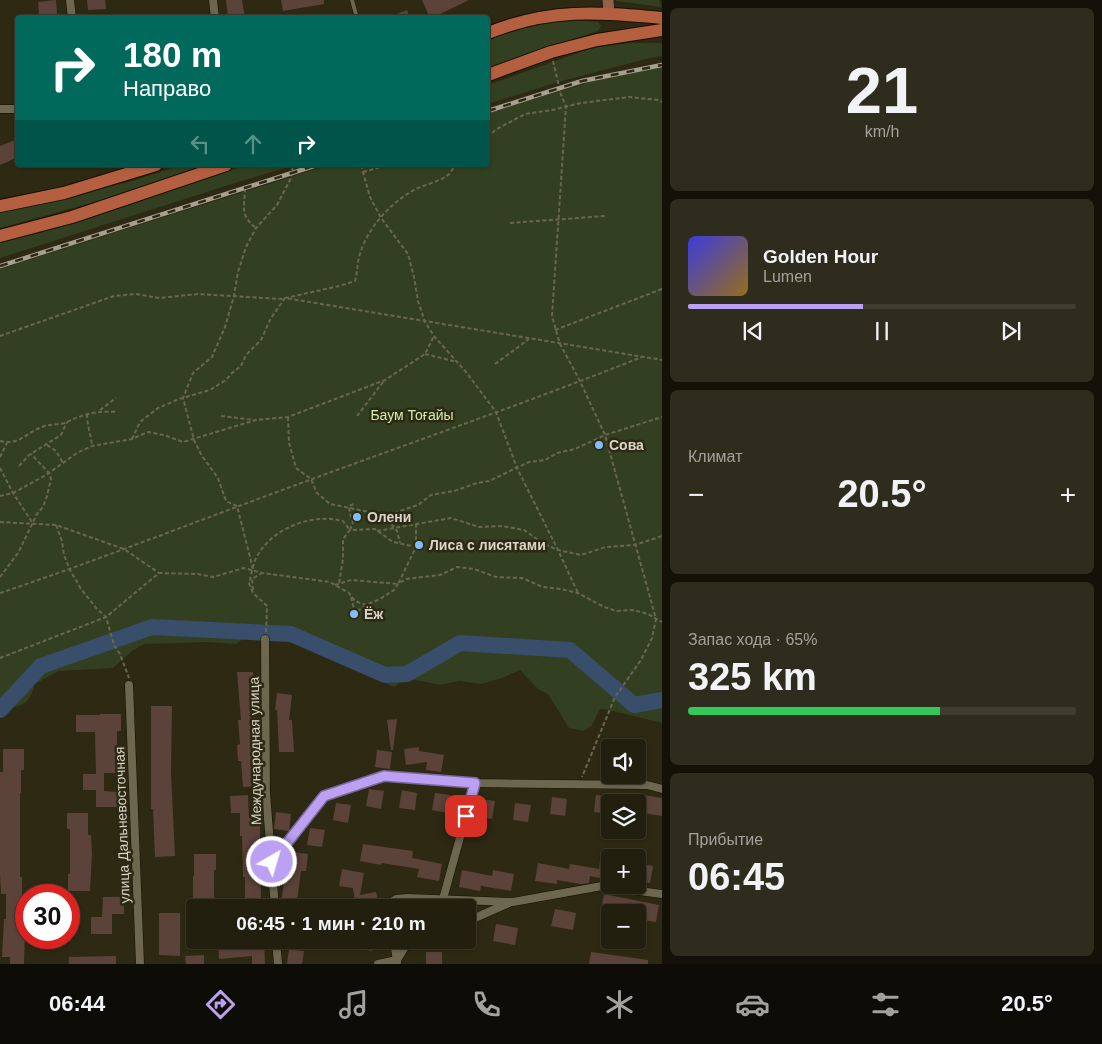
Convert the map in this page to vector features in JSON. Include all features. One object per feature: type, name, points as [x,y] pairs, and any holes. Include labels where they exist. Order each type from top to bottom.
[{"type":"main road","points":[[490,32],[537,18],[608,6],[662,18]]},
{"type":"main road","points":[[490,74],[551,52],[597,40],[662,30]]},
{"type":"main road","points":[[0,206],[64,193],[149,167]]},
{"type":"main road","points":[[0,236],[72,217],[220,167]]},
{"type":"street","points":[[70,0],[72,15]]},
{"type":"street","points":[[213,0],[215,15]]},
{"type":"street","points":[[0,109],[15,109]]},
{"type":"street","name":"Международная улица","points":[[265,639],[266,793],[274,899]]},
{"type":"street","name":"улица Дальневосточная","points":[[129,685],[140,964]]},
{"type":"street","points":[[272,862],[324,796],[384,776],[475,783],[647,785],[662,789]]},
{"type":"street","points":[[443,899],[475,783]]},
{"type":"street","points":[[476,901],[513,902],[602,886],[662,894]]},
{"type":"street","points":[[476,918],[513,902]]},
{"type":"street","points":[[277,949],[278,964]]},
{"type":"street","points":[[395,949],[397,962]]},
{"type":"street","points":[[397,962],[404,949]]},
{"type":"street","points":[[378,964],[397,962]]},
{"type":"lane","points":[[352,0],[356,15]]},
{"type":"path","points":[[551,52],[560,95],[566,106],[552,316],[560,344],[580,381],[605,435],[656,619],[652,638],[641,660],[616,697],[580,784]]},
{"type":"path","points":[[490,136],[495,130],[525,114],[581,102],[629,97],[662,102]]},
{"type":"path","points":[[253,569],[237,506],[226,500],[218,478],[202,456],[194,440],[183,398],[194,372],[212,356],[225,327],[246,247],[256,228],[277,206],[291,178],[292,167]]},
{"type":"path","points":[[362,167],[370,197],[381,218],[408,254],[418,301],[425,322],[434,336],[496,412],[517,468],[578,593]]},
{"type":"path","points":[[363,172],[381,167]]},
{"type":"path","points":[[132,439],[140,422],[158,408],[210,390],[226,380],[232,372],[241,366],[246,355],[261,340],[271,318],[285,298],[354,281],[359,269],[359,256],[365,240],[381,218],[412,191],[448,175],[453,167]]},
{"type":"path","points":[[245,188],[243,211],[248,222],[256,228]]},
{"type":"path","points":[[510,222],[605,216]]},
{"type":"path","points":[[555,330],[662,289]]},
{"type":"path","points":[[0,336],[114,296],[136,294],[159,298],[198,294],[285,298],[662,360]]},
{"type":"path","points":[[221,416],[256,420],[288,417],[384,380],[425,354],[434,336]]},
{"type":"path","points":[[495,364],[529,339]]},
{"type":"path","points":[[425,354],[457,362]]},
{"type":"path","points":[[0,593],[70,570],[237,506],[642,357]]},
{"type":"path","points":[[357,416],[384,380]]},
{"type":"path","points":[[98,411],[116,398]]},
{"type":"path","points":[[0,441],[7,443],[27,437],[33,430],[67,422],[98,411],[117,412]]},
{"type":"path","points":[[87,414],[87,424],[92,446]]},
{"type":"path","points":[[288,417],[289,443],[296,468],[311,479],[317,493],[330,504],[382,516],[397,531],[400,544]]},
{"type":"path","points":[[382,516],[418,505],[431,495],[454,491],[477,482],[489,481],[529,462],[545,460],[557,453],[575,449],[605,435],[662,417]]},
{"type":"path","points":[[0,496],[13,493],[49,473],[76,453],[92,446],[132,439],[148,432],[164,435],[183,442],[256,420]]},
{"type":"path","points":[[19,466],[31,454],[61,435],[67,422]]},
{"type":"path","points":[[0,456],[7,443]]},
{"type":"path","points":[[47,445],[56,451],[63,463]]},
{"type":"path","points":[[0,577],[18,553],[47,496],[51,479],[49,473],[31,454]]},
{"type":"path","points":[[0,468],[13,493],[33,523]]},
{"type":"path","points":[[349,508],[349,506],[354,504]]},
{"type":"path","points":[[338,584],[343,559],[344,539],[353,522],[349,508]]},
{"type":"path","points":[[377,531],[451,518],[479,527],[502,526],[524,530],[544,544],[558,550],[581,554],[606,547],[635,545],[662,536]]},
{"type":"path","points":[[265,639],[268,618],[267,606],[253,592],[249,583],[258,553],[269,541],[285,529],[300,523],[323,519],[343,521],[350,530]]},
{"type":"path","points":[[0,522],[56,525],[124,549],[159,573],[198,574],[213,577],[244,568],[253,569],[262,573],[330,582],[351,596],[355,601],[366,605]]},
{"type":"path","points":[[351,596],[355,613],[394,590],[416,547],[416,524]]},
{"type":"path","points":[[56,525],[70,570],[97,609],[106,617],[114,645],[128,674],[129,685]]},
{"type":"path","points":[[350,530],[375,529],[388,540],[416,547]]},
{"type":"path","points":[[335,585],[350,580],[398,584],[406,579],[440,575],[457,567],[474,569],[496,577],[522,578],[542,587],[578,593],[604,607],[617,611],[633,610],[648,614],[662,622]]},
{"type":"path","points":[[0,658],[106,617],[159,573]]},
{"type":"path","points":[[253,592],[252,579],[262,573]]},
{"type":"green space","points":[[659,0],[662,7],[616,1]]},
{"type":"green space","points":[[566,20],[598,22],[601,26],[598,31],[490,66],[490,38],[513,29]]},
{"type":"green space","points":[[631,43],[662,43],[662,56],[558,82],[490,103],[490,84],[592,48]]},
{"type":"green space","name":"Баум Тоғайы","points":[[662,67],[662,723],[600,709],[592,725],[584,731],[569,728],[548,694],[538,689],[520,670],[481,684],[459,681],[440,685],[406,678],[394,687],[319,651],[307,641],[291,634],[255,630],[236,644],[207,642],[144,644],[132,651],[113,668],[58,671],[35,684],[30,697],[23,704],[0,711],[0,269],[323,167],[490,167],[490,112],[593,81]]},
{"type":"green space","points":[[176,167],[199,167],[127,193],[0,228],[0,212],[129,182]]},
{"type":"green space","points":[[241,167],[288,167],[0,258],[0,241]]},
{"type":"building","points":[[56,0],[57,14],[39,15],[38,2]]},
{"type":"building","points":[[87,0],[105,0],[106,9],[88,10]]},
{"type":"building","points":[[226,0],[242,0],[244,15],[228,15]]},
{"type":"building","points":[[281,0],[324,0],[324,4],[283,11]]},
{"type":"building","points":[[422,0],[469,0],[438,15],[429,15]]},
{"type":"building","points":[[407,10],[409,15],[394,15]]},
{"type":"building","points":[[15,140],[15,158],[0,165],[0,146]]},
{"type":"building","points":[[237,672],[253,672],[256,735],[253,736],[258,786],[243,787],[241,761],[238,761],[237,745],[240,744],[238,720],[241,720]]},
{"type":"building","points":[[277,693],[292,695],[289,720],[292,720],[294,752],[279,752],[277,710],[275,710]]},
{"type":"building","points":[[151,706],[172,706],[171,772],[175,856],[155,857],[153,809],[151,809]]},
{"type":"building","points":[[121,714],[121,731],[117,731],[117,773],[104,773],[104,791],[118,792],[117,807],[96,807],[96,790],[83,790],[83,774],[96,774],[95,732],[76,732],[76,715]]},
{"type":"building","points":[[397,719],[393,750],[391,750],[387,720]]},
{"type":"building","points":[[419,747],[419,751],[444,755],[441,772],[426,770],[427,762],[406,765],[404,749]]},
{"type":"building","points":[[3,749],[24,749],[24,770],[21,770],[20,793],[20,877],[22,877],[22,884],[15,884],[15,949],[24,949],[24,964],[10,964],[10,957],[2,957],[4,919],[6,919],[6,894],[1,894],[0,873],[0,772],[3,772]]},
{"type":"building","points":[[377,750],[392,752],[390,769],[375,767]]},
{"type":"building","points":[[369,789],[384,791],[381,809],[366,806]]},
{"type":"building","points":[[402,790],[417,793],[415,810],[399,808]]},
{"type":"building","points":[[435,793],[450,795],[448,813],[432,810]]},
{"type":"building","points":[[248,795],[249,818],[260,818],[261,899],[245,899],[240,813],[231,813],[230,796]]},
{"type":"building","points":[[596,795],[601,796],[601,813],[594,812]]},
{"type":"building","points":[[646,795],[662,798],[662,816],[646,813]]},
{"type":"building","points":[[552,797],[567,799],[565,816],[550,814]]},
{"type":"building","points":[[480,799],[495,801],[492,819],[477,816]]},
{"type":"building","points":[[336,803],[351,805],[348,823],[333,820]]},
{"type":"building","points":[[515,803],[531,805],[528,822],[513,820]]},
{"type":"building","points":[[276,812],[291,814],[289,831],[274,829]]},
{"type":"building","points":[[67,813],[88,813],[88,835],[91,835],[92,854],[90,891],[80,891],[80,884],[68,884],[68,874],[70,874],[70,829],[67,829]]},
{"type":"building","points":[[310,828],[325,830],[322,847],[307,845]]},
{"type":"building","points":[[363,844],[413,851],[412,858],[442,864],[439,881],[417,877],[419,869],[360,861]]},
{"type":"building","points":[[293,852],[308,854],[306,871],[301,871],[297,899],[282,898],[284,881],[289,882]]},
{"type":"building","points":[[194,854],[216,854],[214,899],[193,899]]},
{"type":"building","points":[[600,860],[601,878],[590,876],[589,883],[581,884],[557,880],[557,884],[535,881],[538,863],[569,869],[570,864],[599,869]]},
{"type":"building","points":[[646,865],[653,866],[650,883],[646,882]]},
{"type":"building","points":[[342,869],[364,873],[360,895],[376,892],[378,899],[355,899],[353,888],[339,886]]},
{"type":"building","points":[[462,870],[492,876],[493,870],[514,874],[511,891],[481,886],[480,891],[459,887]]},
{"type":"building","points":[[604,894],[659,905],[656,922],[646,920],[646,904],[602,904]]},
{"type":"building","points":[[103,897],[124,897],[124,914],[112,914],[112,934],[91,934],[91,917],[102,917]]},
{"type":"building","points":[[555,909],[576,913],[573,930],[551,926]]},
{"type":"building","points":[[159,913],[180,913],[180,956],[159,955]]},
{"type":"building","points":[[496,924],[518,928],[515,945],[493,941]]},
{"type":"building","points":[[218,949],[264,949],[265,964],[252,964],[252,956],[219,959]]},
{"type":"building","points":[[289,949],[304,951],[302,964],[287,964]]},
{"type":"building","points":[[426,952],[442,952],[442,964],[426,964]]},
{"type":"building","points":[[591,952],[648,960],[648,964],[589,964]]},
{"type":"building","points":[[204,955],[204,964],[186,964],[185,956]]},
{"type":"building","points":[[116,956],[116,964],[69,964],[69,957]]},
{"type":"waterway","points":[[0,710],[41,666],[152,627],[291,634],[385,675],[407,674],[460,643],[570,650],[634,705],[662,700]]},
{"type":"railway","points":[[490,110],[582,81],[662,65]]},
{"type":"railway","points":[[0,266],[311,167]]},
{"type":"place","name":"Сова","points":[[599,445]]},
{"type":"place","name":"Олени","points":[[357,517]]},
{"type":"place","name":"Лиса с лисятами","points":[[419,545]]},
{"type":"place","name":"Ёж","points":[[354,614]]},
{"type":"route","points":[[272,862],[324,796],[384,776],[475,783],[466,816]]}]
